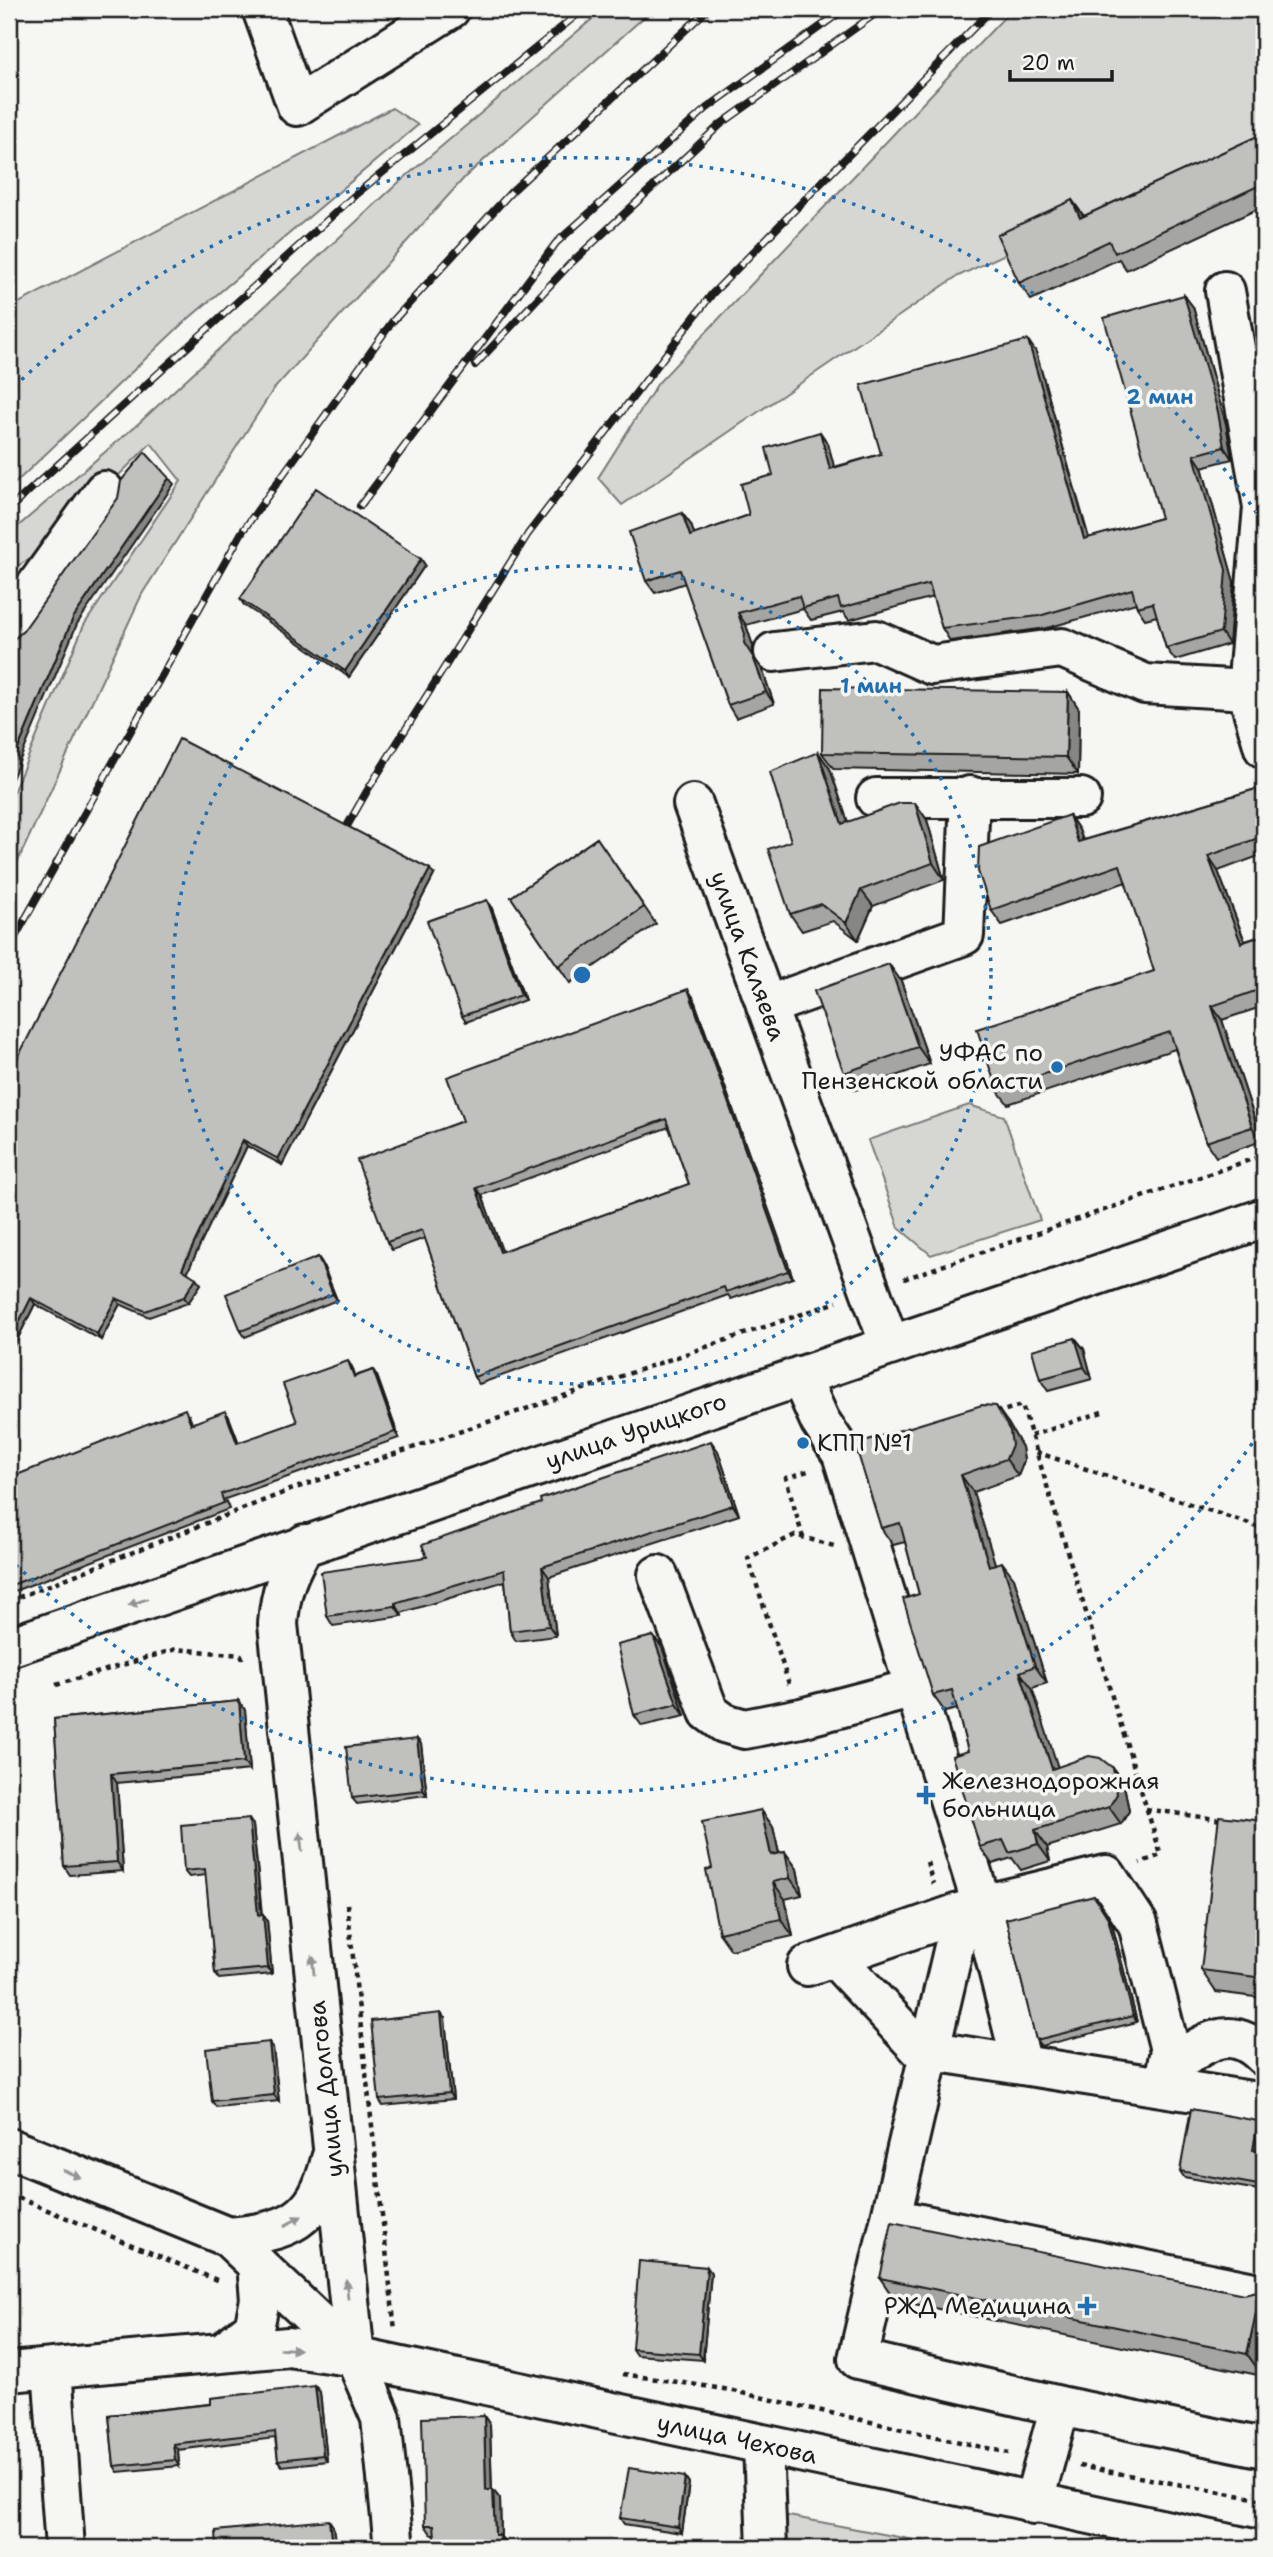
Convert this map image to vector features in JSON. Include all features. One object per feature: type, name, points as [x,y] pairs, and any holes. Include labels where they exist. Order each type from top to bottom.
[{"type":"main road","points":[[262,9],[297,106],[450,9]]},
{"type":"main road","points":[[1225,291],[1263,507],[1247,690],[1264,748]]},
{"type":"main road","points":[[9,624],[104,491]]},
{"type":"main road","points":[[774,652],[876,640],[932,665],[1062,648],[1145,684],[1247,690]]},
{"type":"main road","points":[[766,1006],[964,935],[970,796]]},
{"type":"main road","points":[[877,798],[1081,798]]},
{"type":"main road","name":"улица Каляева","points":[[693,804],[890,1345]]},
{"type":"main road","name":"улица Урицкого","points":[[9,1647],[1264,1218]]},
{"type":"main road","points":[[800,1376],[820,1421],[844,1461],[915,1689],[972,1908],[1022,2065]]},
{"type":"main road","name":"улица Долгова","points":[[305,1544],[290,1568],[280,1593],[278,1624],[355,2357],[381,2418],[394,2548]]},
{"type":"main road","points":[[657,1575],[709,1712],[724,1723],[745,1729],[801,1718],[915,1689]]},
{"type":"main road","name":"улица Долгова","points":[[203,1579],[227,1579],[249,1588],[267,1603],[278,1624]]},
{"type":"main road","points":[[1164,2079],[1170,2050],[1138,1924],[1106,1875],[972,1908],[821,1961],[919,2049],[1022,2065],[1164,2079],[1264,2103]]},
{"type":"main road","points":[[972,1908],[930,2051],[858,2359],[1059,2406],[1264,2448]]},
{"type":"main road","points":[[1164,2079],[1209,2040],[1226,2037],[1241,2039],[1264,2056]]},
{"type":"main road","points":[[9,2148],[228,2237],[268,2233],[301,2218],[324,2190],[332,2155]]},
{"type":"main road","points":[[891,2218],[1264,2294]]},
{"type":"main road","points":[[224,2351],[254,2328],[260,2300],[242,2274],[228,2237]]},
{"type":"main road","points":[[242,2274],[355,2357]]},
{"type":"main road","name":"улица Чехова","points":[[9,2372],[288,2347],[355,2357],[1033,2504],[1249,2548]]},
{"type":"main road","points":[[52,2368],[65,2548]]},
{"type":"main road","points":[[1033,2504],[1059,2406]]},
{"type":"main road","points":[[763,2445],[767,2548]]},
{"type":"path","points":[[900,1280],[1264,1155]]},
{"type":"path","points":[[9,1601],[293,1489],[839,1301]]},
{"type":"path","points":[[984,1417],[1022,1405],[1161,1855],[1106,1875]]},
{"type":"path","points":[[1031,1436],[1102,1412]]},
{"type":"path","points":[[1036,1452],[1264,1529]]},
{"type":"path","points":[[803,1538],[786,1478],[844,1461]]},
{"type":"path","points":[[801,1718],[748,1559],[795,1535],[874,1558]]},
{"type":"path","points":[[57,1685],[176,1649],[241,1655],[248,1670]]},
{"type":"path","points":[[1245,1823],[1257,1825],[1264,1740]]},
{"type":"path","points":[[1146,1809],[1233,1821]]},
{"type":"path","points":[[347,1903],[397,2341]]},
{"type":"path","points":[[9,2194],[242,2274]]},
{"type":"path","points":[[617,2373],[724,2389],[1044,2461],[1264,2500]]},
{"type":"shaded area","points":[[604,9],[653,9],[465,177],[273,390],[142,594],[9,880],[9,802],[84,625],[181,481],[151,443],[44,550],[9,571],[9,534],[139,423],[397,184]]},
{"type":"shaded area","points":[[1012,9],[1264,9],[1264,156],[1084,217],[956,277],[622,505],[598,478],[658,383]]},
{"type":"shaded area","points":[[392,108],[418,125],[182,324],[9,489],[9,308]]},
{"type":"shaded area","points":[[969,1105],[1004,1116],[1040,1220],[931,1255],[899,1228],[868,1140]]},
{"type":"shaded area","points":[[778,2514],[956,2548],[780,2548]]},
{"type":"building","points":[[1264,133],[1264,192],[1260,185],[1115,253],[1109,241],[1019,283],[997,235],[1072,200],[1080,218]]},
{"type":"building","points":[[1184,295],[1218,412],[1224,447],[1194,455],[1226,570],[1221,632],[1166,648],[1153,603],[1137,607],[1132,589],[1039,616],[942,628],[929,584],[841,608],[838,598],[803,608],[799,596],[738,613],[745,634],[744,643],[753,657],[766,692],[728,705],[680,570],[646,581],[629,532],[682,513],[690,536],[749,515],[741,484],[773,475],[766,448],[820,432],[830,469],[881,454],[861,385],[1028,340],[1084,539],[1161,518],[1104,318]]},
{"type":"building","points":[[145,452],[169,478],[73,618],[9,770],[9,639],[15,638],[23,631],[118,498],[121,481]]},
{"type":"building","points":[[316,488],[421,559],[345,671],[240,599]]},
{"type":"building","points":[[823,688],[1068,692],[1066,757],[822,753]]},
{"type":"building","points":[[179,739],[430,869],[278,1159],[243,1140],[182,1269],[196,1278],[184,1297],[145,1311],[116,1298],[97,1334],[31,1298],[9,1342],[9,1075]]},
{"type":"building","points":[[818,752],[842,824],[900,803],[915,803],[933,863],[861,890],[846,923],[821,904],[790,914],[768,849],[791,841],[770,772]]},
{"type":"building","points":[[1256,789],[1264,814],[1264,836],[1208,856],[1241,943],[1264,935],[1264,988],[1212,1006],[1252,1127],[1206,1142],[1170,1032],[997,1090],[977,1029],[1154,971],[1120,865],[991,910],[978,871],[979,847],[1069,815],[1078,842]]},
{"type":"building","points":[[597,838],[644,907],[558,966],[511,897]]},
{"type":"building","points":[[487,900],[521,995],[462,1016],[427,921]]},
{"type":"building","points":[[889,964],[918,1047],[844,1073],[814,991]]},
{"type":"building","points":[[688,989],[788,1271],[726,1292],[724,1287],[474,1377],[422,1230],[387,1242],[357,1160],[463,1121],[447,1077]],"holes":[[[666,1119],[689,1184],[500,1252],[476,1188]]]},
{"type":"building","points":[[318,1257],[333,1294],[241,1331],[226,1294]]},
{"type":"building","points":[[1075,1338],[1084,1367],[1040,1379],[1032,1350]]},
{"type":"building","points":[[348,1361],[354,1377],[373,1370],[395,1432],[221,1494],[224,1503],[9,1586],[9,1478],[185,1409],[191,1424],[225,1411],[237,1443],[297,1422],[283,1384]]},
{"type":"building","points":[[982,1405],[996,1406],[1010,1431],[1012,1445],[1006,1459],[961,1475],[989,1566],[1002,1562],[1035,1666],[1020,1672],[1052,1769],[1089,1756],[1100,1758],[1113,1768],[1117,1794],[1109,1807],[1035,1830],[1038,1844],[1009,1853],[1003,1840],[980,1847],[952,1756],[968,1751],[952,1690],[933,1695],[903,1599],[919,1594],[900,1523],[881,1528],[855,1444]]},
{"type":"building","points":[[711,1441],[733,1505],[542,1567],[549,1626],[510,1631],[504,1570],[395,1603],[395,1606],[327,1616],[321,1572],[427,1557],[422,1545],[541,1503],[540,1499]]},
{"type":"building","points":[[653,1636],[677,1704],[634,1715],[617,1645]]},
{"type":"building","points":[[239,1701],[244,1762],[111,1774],[117,1862],[64,1866],[54,1719]]},
{"type":"building","points":[[417,1739],[423,1790],[352,1798],[346,1747]]},
{"type":"building","points":[[761,1810],[771,1855],[785,1852],[790,1878],[773,1882],[781,1919],[719,1933],[706,1870],[712,1868],[702,1822]]},
{"type":"building","points":[[1219,1816],[1264,1821],[1264,1978],[1201,1970]]},
{"type":"building","points":[[249,1819],[258,1915],[263,1914],[268,1968],[215,1973],[205,1869],[184,1871],[181,1825]]},
{"type":"building","points":[[1094,1896],[1108,1918],[1133,2016],[1036,2040],[1006,1919]]},
{"type":"building","points":[[441,2013],[449,2093],[379,2100],[371,2021]]},
{"type":"building","points":[[269,2042],[274,2095],[212,2101],[206,2049]]},
{"type":"building","points":[[1191,2109],[1258,2121],[1253,2150],[1264,2153],[1264,2186],[1180,2171]]},
{"type":"building","points":[[892,2222],[1244,2294],[1261,2290],[1247,2354],[880,2278]]},
{"type":"building","points":[[639,2261],[707,2267],[699,2354],[632,2349]]},
{"type":"building","points":[[315,2386],[323,2455],[278,2460],[275,2432],[173,2444],[175,2460],[114,2466],[109,2415],[211,2404],[211,2398]]},
{"type":"building","points":[[484,2416],[486,2490],[493,2490],[495,2535],[500,2535],[501,2548],[436,2548],[434,2525],[425,2525],[422,2418]]},
{"type":"building","points":[[629,2468],[685,2477],[678,2527],[620,2518]]},
{"type":"building","points":[[329,2520],[332,2548],[217,2548],[216,2531]]},
{"type":"railway","points":[[9,509],[355,195],[584,9]]},
{"type":"railway","points":[[9,948],[242,532],[392,322],[512,191],[708,9]]},
{"type":"railway","points":[[360,506],[556,243],[707,108],[845,9]]},
{"type":"railway","points":[[475,365],[569,265],[721,124],[882,9]]},
{"type":"railway","points":[[338,842],[528,534],[712,294],[992,9]]},
{"type":"place","name":"УФАС по Пензенской области","points":[[1057,1067]]},
{"type":"place","name":"КПП №1","points":[[803,1443]]},
{"type":"place","name":"Железнодорожная больница","points":[[926,1795]]},
{"type":"place","name":"РЖД Медицина","points":[[1087,2306]]}]
